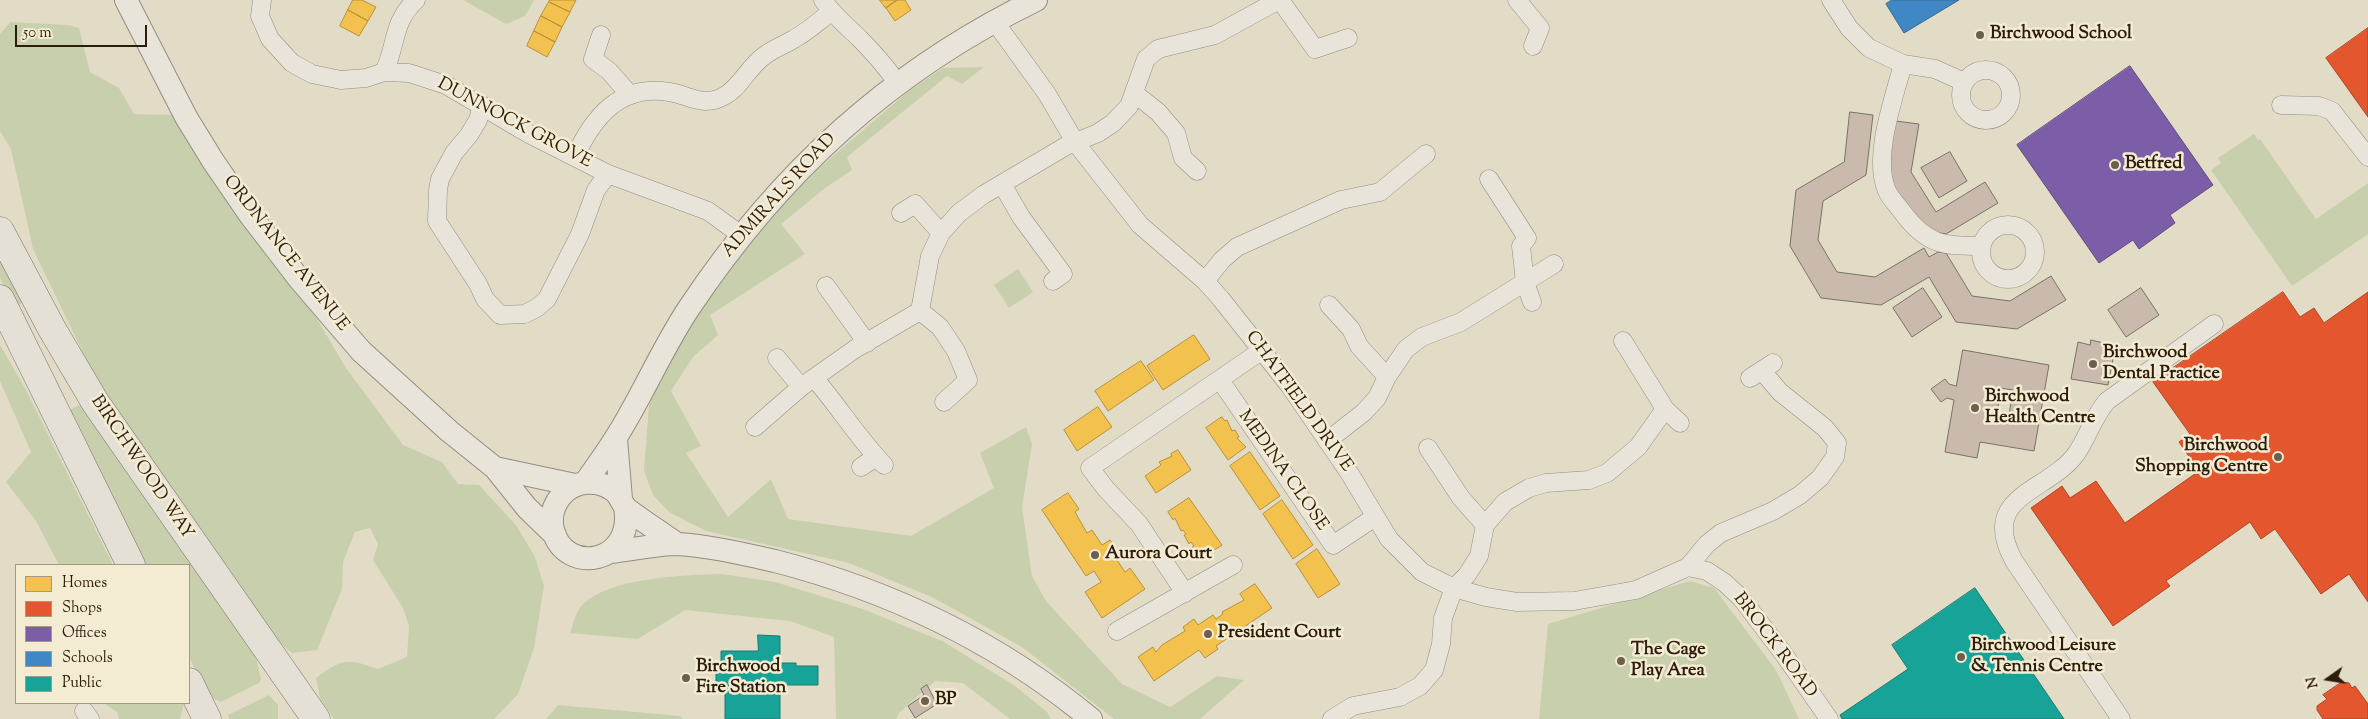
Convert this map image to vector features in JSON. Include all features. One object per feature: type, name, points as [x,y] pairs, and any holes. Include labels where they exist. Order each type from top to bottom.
[{"type":"main road","name":"BIRCHWOOD WAY","points":[[0,231],[94,402],[316,719]]},
{"type":"main road","points":[[0,299],[131,564]]},
{"type":"main road","points":[[190,684],[207,719]]},
{"type":"street","name":"ORDNANCE AVENUE","points":[[126,0],[186,117],[250,216],[300,280],[361,351],[449,431],[495,468],[527,508],[555,536]]},
{"type":"street","name":"DUNNOCK GROVE","points":[[262,0],[260,16],[270,40],[292,63],[312,74],[341,80],[366,78],[384,72],[409,73],[446,85],[529,134],[608,174],[708,211],[740,235]]},
{"type":"street","points":[[384,72],[392,55],[394,34],[402,16],[416,0]]},
{"type":"street","name":"ADMIRALS ROAD","points":[[580,484],[616,439],[661,354],[684,316],[740,235],[811,156],[846,124],[943,52],[1036,0]]},
{"type":"street","points":[[755,428],[808,383],[867,343],[920,311],[930,256],[940,234],[959,213],[983,195],[1066,146],[1098,133],[1113,123],[1129,106],[1146,59],[1158,49],[1216,35],[1280,0],[1315,49],[1348,38]]},
{"type":"street","points":[[1517,0],[1540,28],[1533,46]]},
{"type":"street","points":[[1831,0],[1858,39],[1884,57],[1903,64],[1935,69],[1964,82]]},
{"type":"street","points":[[574,157],[586,132],[613,103],[630,95],[651,91],[669,92],[709,102],[726,96],[763,56],[795,39],[827,6],[860,39],[898,84]]},
{"type":"street","name":"CHATFIELD DRIVE","points":[[995,22],[1047,94],[1075,142],[1140,225],[1205,281],[1262,351],[1350,474],[1389,539],[1422,572],[1454,588],[1486,597],[1517,602],[1574,601],[1636,590],[1688,567]]},
{"type":"street","points":[[601,35],[593,59],[609,71],[630,95]]},
{"type":"street","points":[[1903,64],[1883,142],[1882,165],[1887,191],[1909,221],[1927,238],[1951,246],[1982,246]]},
{"type":"street","points":[[1134,93],[1158,112],[1176,133],[1183,158],[1197,171]]},
{"type":"street","points":[[482,105],[478,120],[469,135],[454,153],[440,179],[437,221],[452,247],[478,284],[485,299],[500,315],[525,314],[538,307],[547,299],[580,234],[596,190],[608,174]]},
{"type":"street","points":[[2281,105],[2319,106],[2332,111],[2368,157]]},
{"type":"street","points":[[1205,281],[1222,260],[1237,247],[1341,200],[1384,199],[1426,154]]},
{"type":"street","points":[[1489,179],[1527,238],[1521,246],[1525,282],[1532,302]]},
{"type":"street","points":[[1002,184],[1022,217],[1063,274],[1053,281]]},
{"type":"street","points":[[901,213],[915,204],[940,234]]},
{"type":"street","points":[[1327,440],[1363,414],[1377,398],[1387,377],[1406,349],[1422,338],[1461,322],[1554,264]]},
{"type":"street","points":[[826,286],[867,343]]},
{"type":"street","points":[[1329,305],[1351,329],[1359,346],[1387,377]]},
{"type":"street","points":[[920,311],[940,326],[956,352],[968,380],[944,402]]},
{"type":"street","points":[[2121,719],[2014,561],[2004,540],[2005,519],[2011,507],[2021,496],[2067,463],[2076,454],[2094,418],[2107,401],[2214,324]]},
{"type":"street","points":[[1623,341],[1665,409],[1680,423]]},
{"type":"street","points":[[1185,593],[1139,524],[1106,489],[1090,468],[1262,351]]},
{"type":"street","points":[[777,358],[834,402],[854,432],[880,461],[861,467]]},
{"type":"street","points":[[1688,567],[1707,544],[1721,533],[1773,511],[1800,495],[1820,478],[1835,457],[1837,443],[1825,428],[1780,392],[1761,371]]},
{"type":"street","name":"MEDINA CLOSE","points":[[1220,380],[1333,545],[1375,516]]},
{"type":"street","points":[[1332,719],[1353,706],[1400,697],[1420,686],[1434,670],[1441,644],[1443,618],[1454,588],[1468,575],[1479,556],[1485,525],[1505,502],[1529,488],[1546,483],[1589,480],[1607,473],[1638,447],[1665,409]]},
{"type":"street","points":[[610,552],[619,544],[626,532],[627,520],[623,503],[616,439]]},
{"type":"street","points":[[1428,448],[1461,498],[1485,525]]},
{"type":"street","name":"ORDNANCE AVENUE","points":[[495,468],[580,484]]},
{"type":"street","points":[[677,544],[623,503],[605,486],[580,484],[565,491],[557,500],[553,512],[552,524],[555,536],[564,548],[574,555],[585,558],[597,557],[610,552],[677,544],[737,552],[808,570],[883,596],[962,633],[1014,661],[1083,715]]},
{"type":"street","points":[[1117,631],[1233,565]]},
{"type":"street","name":"BROCK ROAD","points":[[1688,567],[1707,572],[1725,583],[1741,598],[1783,653],[1829,719]]},
{"type":"green space","points":[[463,0],[534,0],[525,16],[506,24]]},
{"type":"green space","points":[[10,22],[68,25],[79,28],[90,72],[119,88],[134,114],[174,115],[226,198],[265,254],[314,314],[346,368],[403,445],[442,462],[458,484],[479,485],[516,525],[535,557],[544,586],[534,648],[518,694],[494,719],[334,719],[320,698],[316,678],[339,663],[359,663],[378,669],[407,657],[409,626],[403,608],[373,560],[378,544],[370,528],[355,532],[343,562],[342,589],[317,650],[292,653],[275,639],[100,388],[33,249],[11,149],[0,131],[0,34]]},
{"type":"green space","points":[[984,67],[962,84],[947,76],[847,157],[852,170],[825,188],[781,224],[805,254],[710,315],[718,335],[693,357],[671,391],[701,446],[686,453],[728,517],[771,479],[788,519],[911,536],[994,488],[980,453],[1026,427],[1032,444],[1022,507],[1032,576],[1046,601],[1122,684],[1170,707],[1217,676],[1244,680],[1200,719],[1114,719],[1022,647],[934,598],[849,563],[706,531],[669,512],[653,495],[644,471],[649,405],[665,367],[704,305],[767,220],[819,168],[911,89],[943,68]]},
{"type":"green space","points":[[2254,134],[2258,140],[2260,139],[2316,219],[2368,183],[2368,234],[2292,286],[2211,170],[2221,163],[2218,158]]},
{"type":"green space","points":[[0,253],[25,301],[15,307],[0,278]]},
{"type":"green space","points":[[1018,269],[1033,292],[1009,308],[994,285]]},
{"type":"green space","points":[[0,345],[26,390],[113,564],[58,564],[36,521],[6,482],[31,452],[0,381]]},
{"type":"green space","points":[[83,403],[255,654],[261,679],[259,683],[221,702],[209,697],[190,659],[190,564],[142,564],[66,412]]},
{"type":"green space","points":[[722,574],[775,582],[863,609],[944,642],[1015,686],[1047,712],[1051,719],[1010,719],[963,683],[935,681],[899,713],[896,719],[836,719],[834,637],[790,621],[685,610],[638,639],[570,633],[578,611],[588,600],[604,591],[644,580],[688,575]]},
{"type":"green space","points":[[1690,581],[1714,588],[1776,670],[1799,719],[1539,719],[1548,624]]},
{"type":"green space","points":[[269,695],[278,705],[278,719],[229,719],[228,715]]},
{"type":"green space","points":[[105,704],[184,704],[180,719],[119,719],[117,712]]},
{"type":"green space","points":[[558,705],[680,716],[683,719],[546,719]]},
{"type":"building: Homes","points":[[353,0],[362,0],[376,7],[368,21],[348,10]]},
{"type":"building: Homes","points":[[550,0],[576,0],[570,12],[549,2]]},
{"type":"building: Homes","points":[[880,0],[897,0],[886,8]]},
{"type":"building: Homes","points":[[897,0],[905,0],[911,10],[895,21],[886,8]]},
{"type":"building: Homes","points":[[549,2],[570,12],[562,27],[541,16]]},
{"type":"building: Homes","points":[[348,10],[368,21],[359,36],[340,26]]},
{"type":"building: Homes","points":[[541,16],[562,27],[555,42],[534,31]]},
{"type":"building: Homes","points":[[534,31],[555,42],[547,57],[527,46]]},
{"type":"building: Homes","points":[[1194,335],[1210,359],[1163,390],[1147,366]]},
{"type":"building: Homes","points":[[1141,361],[1154,380],[1108,411],[1095,391]]},
{"type":"building: Homes","points":[[1098,407],[1112,427],[1077,451],[1064,430]]},
{"type":"building: Homes","points":[[1222,417],[1225,421],[1227,420],[1232,431],[1235,430],[1239,437],[1237,438],[1246,447],[1228,460],[1206,428]]},
{"type":"building: Homes","points":[[1178,450],[1191,470],[1156,493],[1145,476],[1161,465],[1159,462],[1172,456],[1171,454]]},
{"type":"building: Homes","points":[[1250,452],[1280,496],[1260,510],[1230,466]]},
{"type":"building: Homes","name":"Aurora Court","points":[[1068,493],[1079,509],[1075,512],[1087,533],[1092,530],[1102,545],[1110,540],[1119,554],[1115,557],[1125,572],[1130,568],[1145,589],[1102,618],[1085,592],[1101,582],[1094,571],[1086,576],[1042,510]]},
{"type":"building: Homes","points":[[1189,498],[1222,545],[1203,557],[1201,554],[1198,556],[1192,547],[1194,546],[1191,542],[1189,544],[1184,535],[1186,534],[1183,530],[1181,531],[1175,518],[1173,520],[1168,512]]},
{"type":"building: Homes","points":[[1282,500],[1313,545],[1293,559],[1263,514]]},
{"type":"building: Homes","points":[[1317,549],[1340,584],[1318,598],[1296,564]]},
{"type":"building: Homes","name":"President Court","points":[[1255,584],[1272,608],[1216,646],[1218,649],[1205,658],[1199,650],[1154,681],[1138,657],[1153,647],[1156,652],[1162,645],[1185,631],[1183,627],[1194,619],[1198,625],[1213,615],[1216,619],[1223,614],[1222,612],[1244,600],[1240,594]]},
{"type":"building: Shops","points":[[2368,28],[2368,117],[2326,58]]},
{"type":"building: Shops","name":"Birchwood Shopping Centre","points":[[2283,292],[2300,317],[2314,308],[2324,323],[2368,292],[2368,602],[2349,574],[2321,594],[2275,529],[2261,539],[2250,522],[2166,581],[2170,586],[2113,626],[2031,508],[2062,486],[2070,498],[2096,481],[2125,523],[2199,471],[2179,442],[2190,434],[2153,382]]},
{"type":"building: Shops","points":[[2342,682],[2349,683],[2352,688],[2355,686],[2368,704],[2368,719],[2323,719],[2317,710],[2317,706],[2327,699],[2323,695]]},
{"type":"building: Offices","name":"Betfred","points":[[2130,66],[2213,185],[2170,215],[2175,223],[2139,249],[2133,240],[2099,263],[2017,145]]},
{"type":"building: Schools","points":[[1892,0],[1959,0],[1904,33],[1886,4]]},
{"type":"building: Public","name":"Birchwood Leisure & Tennis Centre","points":[[1975,588],[2064,719],[1842,719],[1840,715],[1908,669],[1892,645]]},
{"type":"building: Public","points":[[758,635],[780,636],[780,663],[796,663],[796,666],[818,666],[818,685],[780,685],[780,719],[725,719],[725,686],[716,686],[716,668],[721,668],[721,651],[758,651]]},
{"type":"building: Other","points":[[1850,112],[1873,115],[1866,175],[1823,201],[1818,240],[1837,272],[1875,277],[1924,248],[1929,257],[1938,252],[1946,253],[1972,296],[2010,301],[2051,276],[2066,300],[2017,329],[1956,322],[1929,277],[1881,305],[1821,298],[1790,246],[1796,190],[1844,162]]},
{"type":"building: Other","points":[[1895,121],[1919,124],[1911,172],[1936,212],[1985,182],[1998,203],[1946,234],[1919,229],[1887,177]]},
{"type":"building: Other","points":[[1950,152],[1967,181],[1939,198],[1921,168]]},
{"type":"building: Other","points":[[1923,288],[1942,317],[1912,337],[1893,308]]},
{"type":"building: Other","points":[[2141,288],[2159,315],[2126,337],[2108,310]]},
{"type":"building: Other","name":"Birchwood Dental Practice","points":[[2091,340],[2104,343],[2103,347],[2115,349],[2108,385],[2071,379],[2078,342],[2090,345]]},
{"type":"building: Other","name":"Birchwood Health Centre","points":[[1963,350],[2049,365],[2034,451],[1980,442],[1977,458],[1945,452],[1954,400],[1947,398],[1941,402],[1931,389],[1945,379],[1949,384],[1956,386]],"holes":[[[1988,386],[2013,390],[2009,415],[1997,413],[1999,400],[1986,397]]]},
{"type":"building: Other","name":"BP","points":[[927,685],[937,704],[915,718],[908,706],[924,695],[921,689]]},
{"type":"place","name":"Birchwood School","points":[[1980,35]]},
{"type":"place","name":"Betfred","points":[[2115,165]]},
{"type":"place","name":"Birchwood Dental Practice","points":[[2093,364]]},
{"type":"place","name":"Birchwood Health Centre","points":[[1975,408]]},
{"type":"place","name":"Birchwood Shopping Centre","points":[[2278,457]]},
{"type":"place","name":"Aurora Court","points":[[1095,555]]},
{"type":"place","name":"President Court","points":[[1208,634]]},
{"type":"place","name":"Birchwood Leisure & Tennis Centre","points":[[1961,657]]},
{"type":"place","name":"The Cage Play Area","points":[[1621,661]]},
{"type":"place","name":"Birchwood Fire Station","points":[[686,678]]},
{"type":"place","name":"BP","points":[[925,701]]}]
